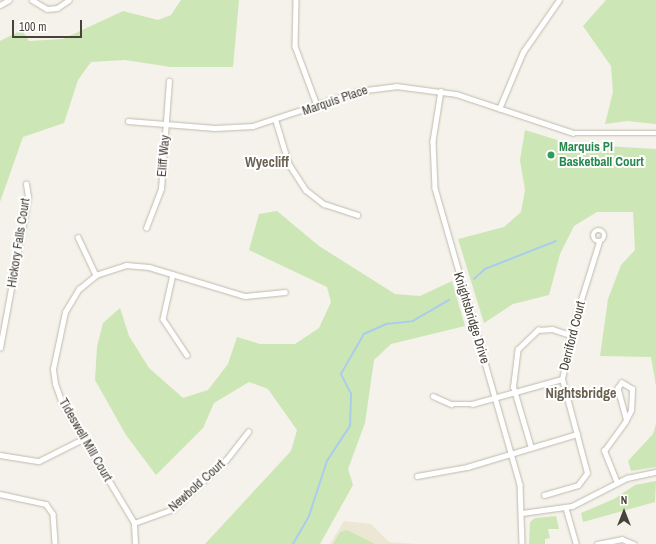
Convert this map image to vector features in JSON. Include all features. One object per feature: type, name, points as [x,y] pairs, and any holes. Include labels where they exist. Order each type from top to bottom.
[{"type":"street","points":[[0,5],[9,0]]},
{"type":"street","points":[[32,0],[47,9],[57,8],[69,0]]},
{"type":"street","points":[[296,0],[294,46],[318,105]]},
{"type":"street","points":[[499,108],[523,52],[559,0]]},
{"type":"street","name":"Eliff Way","points":[[146,228],[161,190],[169,81]]},
{"type":"street","name":"Marquis Place","points":[[128,121],[166,125],[239,128],[276,121],[318,105],[374,88],[441,91],[578,134],[656,133]]},
{"type":"street","name":"Knightsbridge Drive","points":[[441,91],[433,141],[435,188],[512,454],[522,513],[522,544]]},
{"type":"street","points":[[276,121],[289,164],[306,190],[324,204],[357,215]]},
{"type":"street","name":"Hickory Falls Court","points":[[0,348],[28,197],[26,184]]},
{"type":"street","points":[[78,238],[96,275]]},
{"type":"street","name":"Derriford Court","points":[[544,495],[578,485],[586,477],[588,469],[562,379],[572,335],[599,242]]},
{"type":"street","name":"Tideswell Mill Court","points":[[135,544],[134,523],[61,401],[53,369],[64,312],[79,289],[96,275],[126,265],[173,274],[245,296],[285,292]]},
{"type":"street","points":[[173,274],[163,319],[187,355]]},
{"type":"street","points":[[530,448],[514,392],[515,360],[529,335],[544,329],[572,335]]},
{"type":"street","points":[[434,396],[462,404],[495,398],[562,379]]},
{"type":"street","points":[[617,483],[604,451],[631,410],[632,392],[622,383],[618,388],[626,417]]},
{"type":"street","name":"Newbold Court","points":[[134,523],[164,515],[184,501],[226,460],[248,432]]},
{"type":"street","points":[[417,476],[512,454],[577,434]]},
{"type":"street","points":[[0,455],[39,461],[83,439]]},
{"type":"street","points":[[522,513],[566,508],[617,483],[643,473],[656,472]]},
{"type":"street","points":[[0,494],[46,504],[53,514],[56,544]]},
{"type":"street","points":[[566,508],[576,544]]},
{"type":"street","points":[[597,544],[622,539],[634,544]]},
{"type":"shaded area","points":[[344,521],[371,524],[389,542],[417,544],[330,544]]},
{"type":"green space","points":[[181,0],[239,0],[233,67],[171,67],[125,60],[91,62],[78,80],[64,123],[23,137],[0,202],[0,41],[22,30],[29,41],[63,39],[123,11],[158,20],[171,15]]},
{"type":"green space","points":[[606,0],[656,0],[656,124],[627,121],[605,124],[613,92],[611,66],[583,26]]},
{"type":"green space","points":[[525,130],[570,144],[656,149],[656,386],[651,357],[600,356],[608,299],[621,265],[635,250],[633,212],[597,212],[574,226],[560,254],[549,295],[513,304],[484,323],[458,239],[504,227],[521,212],[525,190],[520,160]]},
{"type":"green space","points":[[277,211],[319,246],[395,294],[420,296],[452,281],[465,326],[391,344],[374,360],[365,423],[348,469],[353,485],[320,544],[205,544],[291,451],[297,430],[268,389],[249,382],[214,403],[203,428],[156,475],[126,435],[95,380],[97,347],[103,323],[120,308],[129,336],[149,368],[183,398],[208,390],[228,364],[237,337],[260,344],[295,344],[319,328],[331,302],[327,287],[249,250],[259,214]]},
{"type":"green space","points":[[656,424],[656,467],[631,471],[628,461],[653,434]]},
{"type":"green space","points":[[656,481],[655,502],[583,522],[581,513],[614,499],[635,485]]},
{"type":"green space","points":[[556,516],[559,529],[548,529],[550,538],[545,539],[545,544],[529,544],[530,522],[535,518]]},
{"type":"green space","points":[[347,530],[375,544],[333,544],[340,532]]},
{"type":"waterway","points":[[474,279],[485,269],[556,241]]},
{"type":"waterway","points":[[293,544],[309,516],[327,461],[350,426],[351,394],[341,374],[364,334],[386,324],[413,321],[449,300]]},
{"type":"place","name":"Marquis Pl Basketball Court","points":[[551,155]]},
{"type":"district","name":"Wyecliff","points":[[267,162]]},
{"type":"district","name":"Nightsbridge","points":[[581,393]]}]
